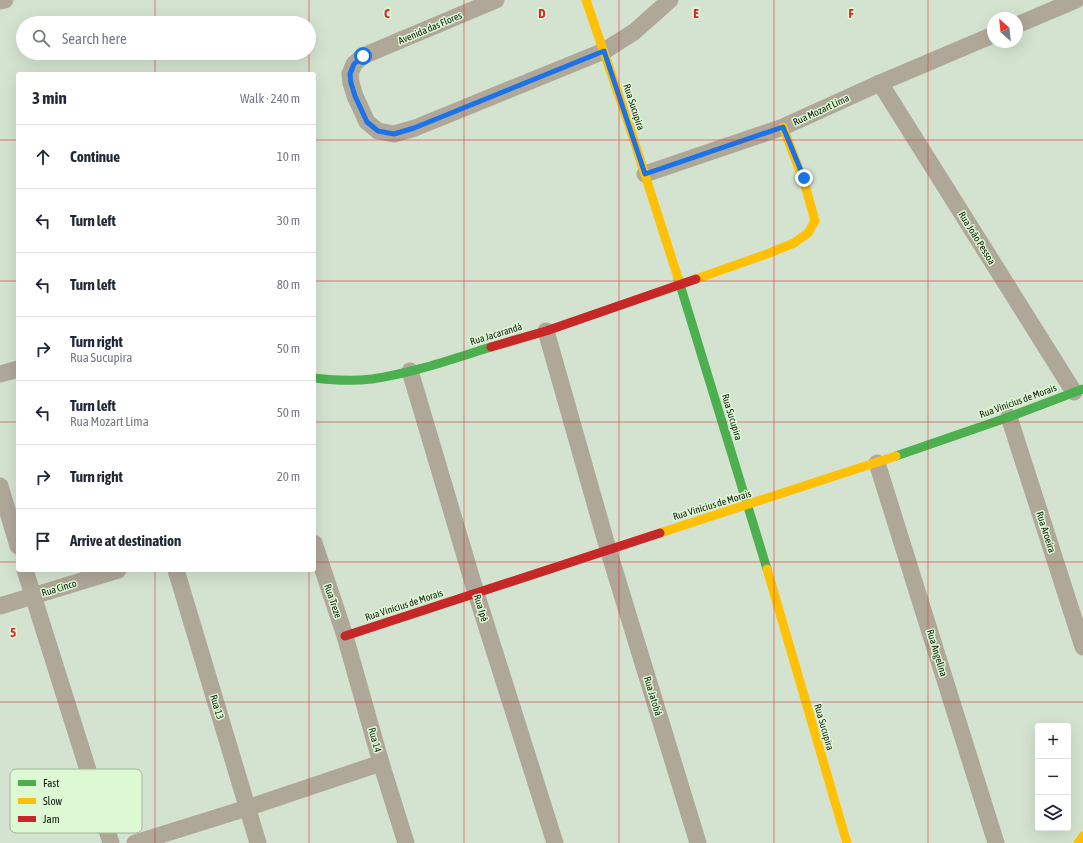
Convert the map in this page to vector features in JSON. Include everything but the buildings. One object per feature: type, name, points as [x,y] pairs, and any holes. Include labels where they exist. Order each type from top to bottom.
[{"type":"street","points":[[0,1],[5,0]]},
{"type":"street","name":"Avenida das Flores","points":[[496,0],[363,56],[354,64],[350,74],[351,83],[355,96],[367,122],[378,131],[394,134],[414,128],[604,51]]},
{"type":"street","name":"Rua Sucupira","points":[[586,0],[645,174],[680,284],[748,505],[847,843]]},
{"type":"street","points":[[604,51],[634,32],[670,0]]},
{"type":"street","points":[[1023,22],[1076,0]]},
{"type":"street","name":"Rua Mozart Lima","points":[[645,174],[783,127],[880,83],[987,38]]},
{"type":"street","name":"Rua João Pessoa","points":[[880,83],[1078,391]]},
{"type":"street","name":"Rua Jacarandá","points":[[316,378],[331,380],[371,379],[410,371],[546,331],[767,254],[794,243],[808,233],[815,221],[804,178],[783,127]]},
{"type":"street","name":"Rua Jatobá","points":[[546,331],[608,549],[698,843]]},
{"type":"street","points":[[0,374],[16,370]]},
{"type":"street","name":"Rua Ipê","points":[[410,371],[476,594],[555,843]]},
{"type":"street","name":"Rua Vinícius de Morais","points":[[345,636],[476,594],[608,549],[877,463],[1009,417],[1078,391]]},
{"type":"street","name":"Rua Aroeira","points":[[1009,417],[1083,646]]},
{"type":"street","name":"Rua Angelina","points":[[877,463],[996,843]]},
{"type":"street","points":[[0,486],[16,539]]},
{"type":"street","name":"Rua Treze","points":[[316,549],[345,636]]},
{"type":"street","points":[[26,572],[88,769]]},
{"type":"street","name":"Rua Cinco","points":[[0,606],[111,572]]},
{"type":"street","name":"Rua 13","points":[[177,572],[258,843]]},
{"type":"street","name":"Rua 14","points":[[345,636],[381,763],[406,843]]},
{"type":"street","points":[[135,843],[247,808],[381,763]]},
{"type":"street","points":[[108,833],[111,843]]},
{"type":"street","points":[[1078,843],[1083,836]]},
{"type":"traffic: fast","points":[[678,278],[767,569]]},
{"type":"traffic: fast","points":[[316,378],[335,380],[372,379],[432,365],[491,347]]},
{"type":"traffic: fast","points":[[896,456],[1009,417],[1083,389]]},
{"type":"traffic: slow","points":[[586,0],[631,131],[678,278]]},
{"type":"traffic: slow","points":[[696,279],[794,243],[808,233],[815,221],[805,185],[783,127]]},
{"type":"traffic: slow","points":[[660,533],[896,456]]},
{"type":"traffic: slow","points":[[767,569],[847,843]]},
{"type":"traffic: slow","points":[[1078,843],[1083,836]]},
{"type":"traffic: jam","points":[[491,347],[546,331],[696,279]]},
{"type":"traffic: jam","points":[[345,636],[660,533]]},
{"type":"route","points":[[363,56],[354,64],[350,74],[355,96],[367,122],[378,131],[394,134],[414,128],[604,51],[645,174],[783,127],[804,178]]}]
